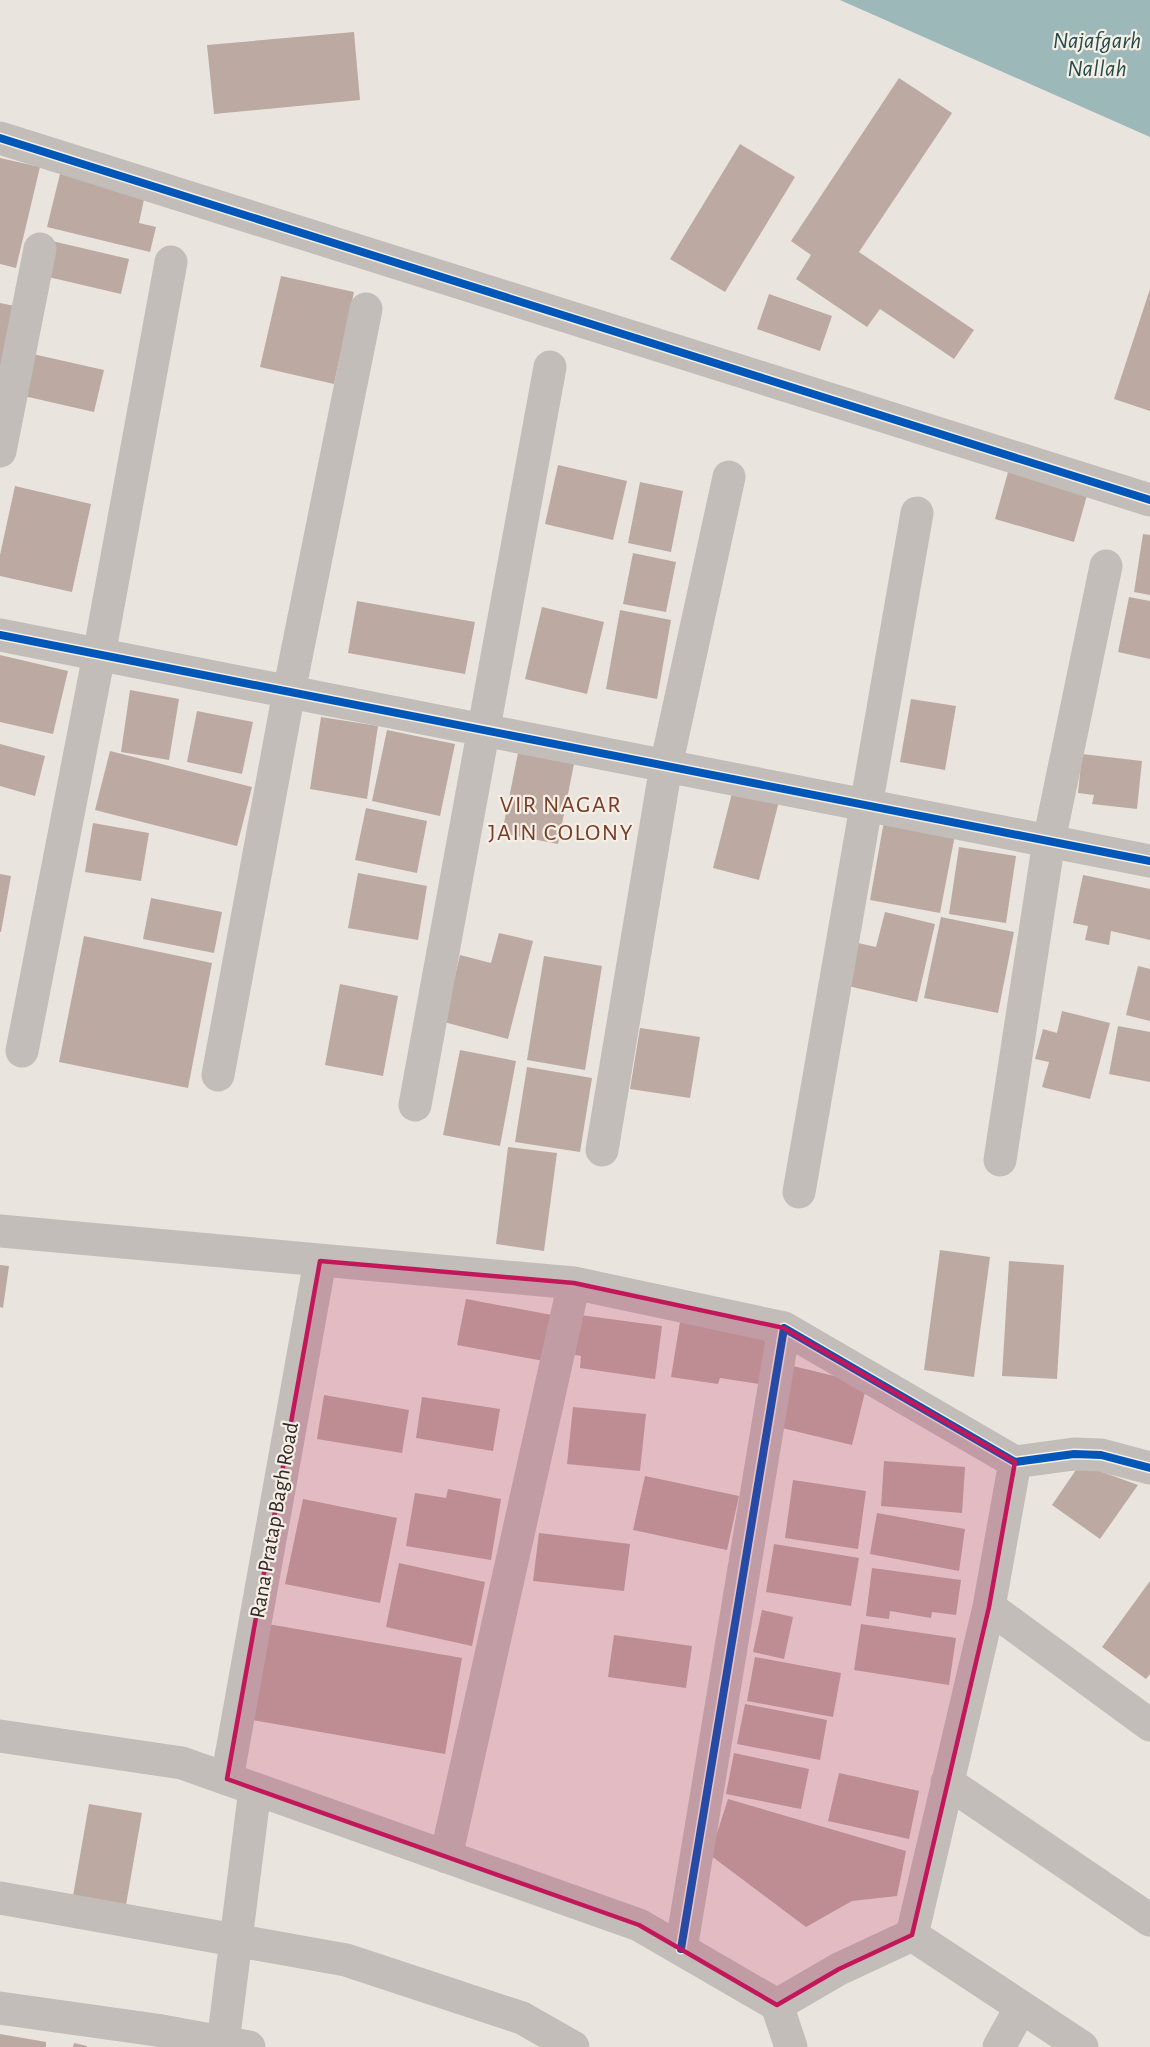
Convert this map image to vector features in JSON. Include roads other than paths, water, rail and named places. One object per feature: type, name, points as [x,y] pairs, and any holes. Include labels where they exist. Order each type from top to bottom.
[{"type":"street","points":[[0,138],[1150,500]]},
{"type":"street","points":[[0,451],[40,249]]},
{"type":"street","points":[[22,1051],[99,655],[171,262]]},
{"type":"street","points":[[218,1075],[289,692],[366,309]]},
{"type":"street","points":[[415,1105],[550,367]]},
{"type":"street","points":[[602,1150],[666,766],[729,477]]},
{"type":"street","points":[[798,1192],[917,513]]},
{"type":"street","points":[[1000,1160],[1049,841],[1106,566]]},
{"type":"street","points":[[0,635],[1150,861]]},
{"type":"street","points":[[0,1231],[574,1284],[784,1328],[1015,1462],[1074,1454],[1101,1455],[1150,1468]]},
{"type":"street","name":"Rana Pratap Bagh Road","points":[[236,2045],[236,1940],[241,1784],[320,1261]]},
{"type":"street","points":[[446,1857],[574,1284]]},
{"type":"street","points":[[681,1949],[784,1328]]},
{"type":"street","points":[[912,1935],[989,1607],[1015,1462]]},
{"type":"street","points":[[989,1607],[1150,1725]]},
{"type":"street","points":[[0,1736],[182,1763],[639,1925],[777,2005],[791,2047]]},
{"type":"street","points":[[947,1782],[1150,1920]]},
{"type":"street","points":[[0,1898],[346,1959],[522,2018],[573,2047]]},
{"type":"street","points":[[777,2005],[839,1969],[912,1935]]},
{"type":"street","points":[[912,1935],[1082,2047]]},
{"type":"street","points":[[999,2047],[1021,2007]]},
{"type":"street","points":[[0,2008],[156,2030],[236,2045]]},
{"type":"water","name":"Najafgarh Nallah","points":[[840,0],[1150,0],[1150,137]]},
{"type":"district","name":"VIR NAGAR JAIN COLONY","points":[[561,818]]}]
